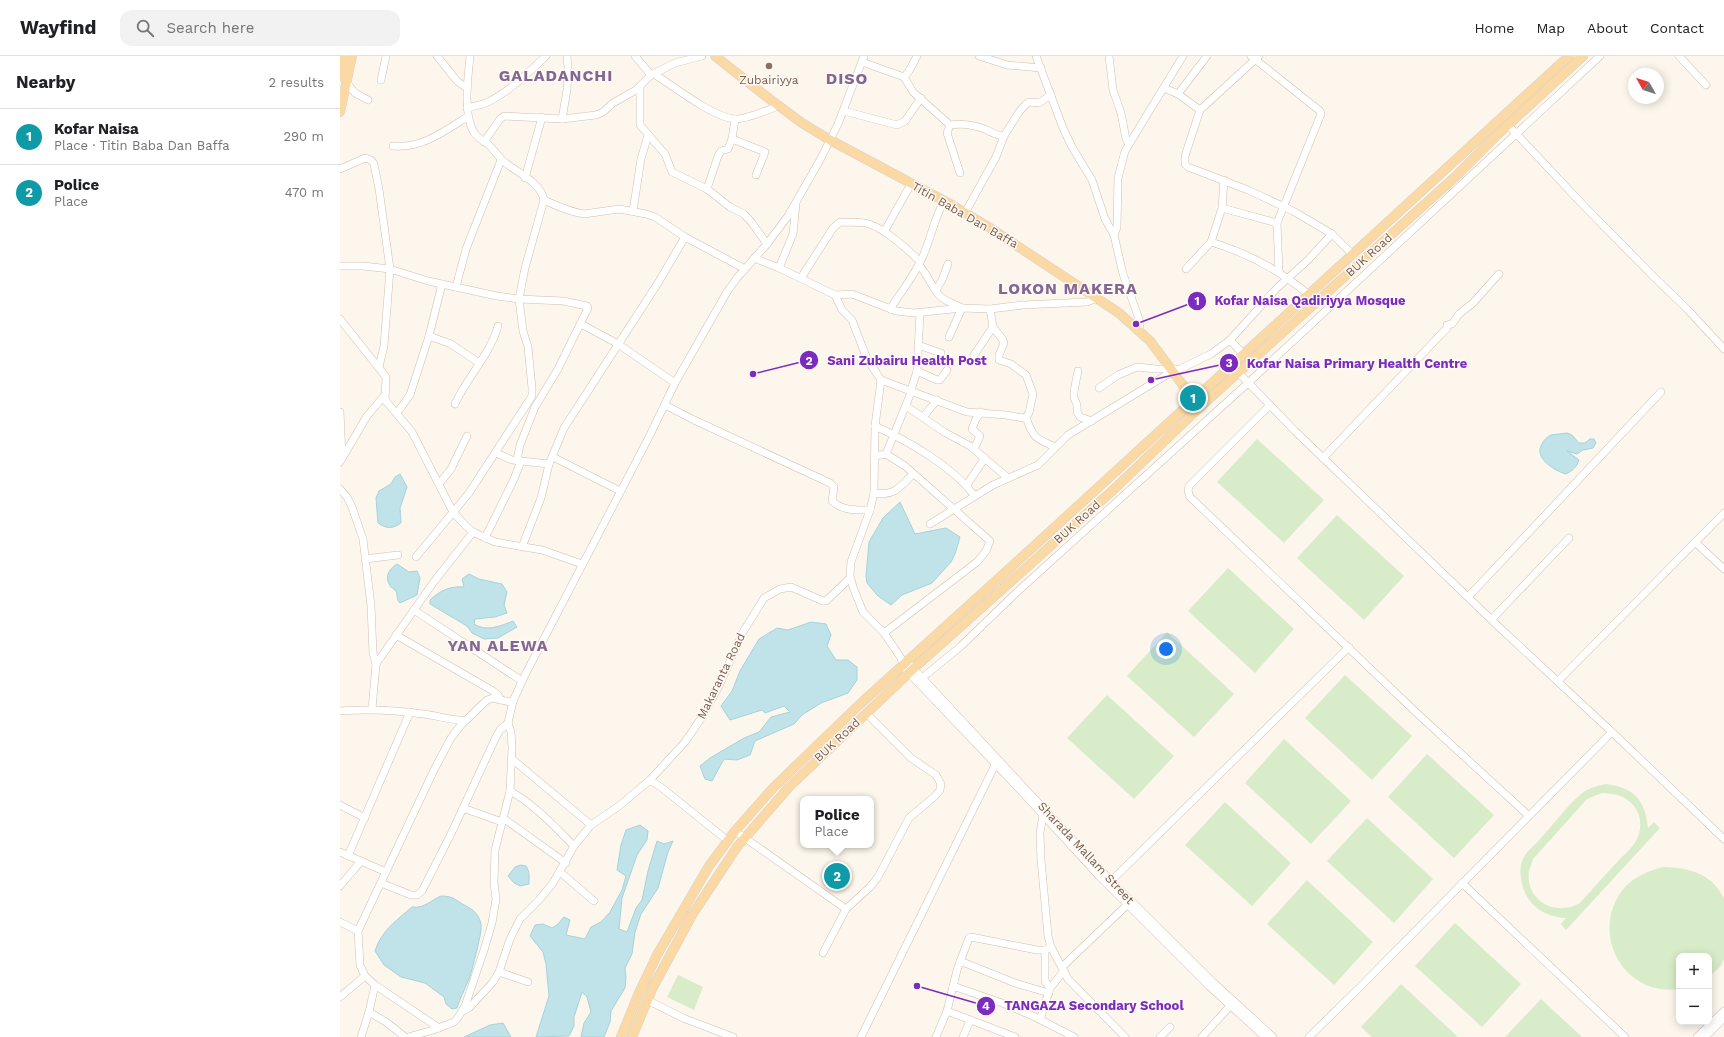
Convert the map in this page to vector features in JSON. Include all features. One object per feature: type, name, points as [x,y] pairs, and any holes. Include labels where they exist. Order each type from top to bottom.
[{"type":"main road","points":[[340,112],[345,56]]},
{"type":"main road","points":[[344,80],[352,56]]},
{"type":"main road","name":"Titin Baba Dan Baffa","points":[[715,56],[778,106],[830,140],[965,213],[1097,298],[1140,331],[1200,407]]},
{"type":"main road","name":"BUK Road","points":[[621,1037],[641,986],[709,866],[735,831],[774,787],[904,661],[1194,400],[1490,126],[1569,56]]},
{"type":"main road","name":"BUK Road","points":[[632,1037],[647,1000],[667,958],[692,915],[722,868],[785,791],[966,620],[1112,491],[1200,407],[1455,177],[1498,134],[1583,56]]},
{"type":"main road","points":[[960,612],[966,620]]},
{"type":"street","points":[[381,80],[386,56]]},
{"type":"street","points":[[437,56],[457,81],[467,88]]},
{"type":"street","points":[[470,56],[467,108],[468,117],[475,135],[501,160],[540,189],[544,200],[524,268],[519,299],[523,331],[528,347],[532,388],[535,398],[525,431],[514,479],[485,538]]},
{"type":"street","points":[[467,108],[485,104],[512,87],[546,56]]},
{"type":"street","points":[[562,119],[568,90],[567,56]]},
{"type":"street","points":[[635,56],[653,75],[707,108],[735,119],[747,117],[778,106]]},
{"type":"street","points":[[484,142],[502,117],[542,117],[562,119],[599,114],[613,103],[631,94],[653,75],[675,63],[702,56]]},
{"type":"street","points":[[904,77],[917,56]]},
{"type":"street","points":[[979,56],[1007,65],[1041,68]]},
{"type":"street","points":[[1036,56],[1072,148],[1094,186],[1105,219],[1114,235],[1123,274],[1139,319],[1140,331]]},
{"type":"street","points":[[1109,56],[1113,90],[1121,113],[1128,143]]},
{"type":"street","points":[[1114,235],[1117,226],[1118,178],[1128,143],[1183,56]]},
{"type":"street","points":[[1178,94],[1207,56]]},
{"type":"street","points":[[922,678],[960,647],[1016,594],[1248,383],[1600,56]]},
{"type":"street","points":[[1679,56],[1706,85]]},
{"type":"street","points":[[1279,272],[1277,223],[1284,207],[1320,117],[1320,111],[1255,57],[1200,110],[1185,156],[1185,164],[1188,167],[1224,180],[1284,207],[1320,226],[1332,234],[1352,254]]},
{"type":"street","points":[[463,1011],[484,950],[494,912],[496,899],[494,859],[510,791],[512,759],[511,732],[508,723],[513,701],[675,383],[724,297],[788,216],[830,140],[844,111],[863,59],[904,77],[910,87],[920,98],[950,125]]},
{"type":"street","points":[[344,80],[355,93],[368,100]]},
{"type":"street","points":[[640,87],[642,102],[640,123],[648,135],[665,154],[672,172],[708,189],[748,218],[767,244]]},
{"type":"street","points":[[1164,88],[1178,94],[1200,110]]},
{"type":"street","points":[[965,213],[996,157],[1004,136],[1026,104],[1039,103],[1051,95]]},
{"type":"street","points":[[844,111],[897,125],[905,121],[920,98]]},
{"type":"street","points":[[393,146],[414,145],[428,140],[468,117]]},
{"type":"street","points":[[526,178],[542,117]]},
{"type":"street","points":[[708,189],[718,156],[721,151],[728,149],[732,139],[735,119]]},
{"type":"street","points":[[950,125],[957,124],[971,126],[987,130],[998,136],[1004,136]]},
{"type":"street","points":[[950,125],[947,134],[960,173]]},
{"type":"street","points":[[1507,126],[1514,135],[1688,310],[1724,349]]},
{"type":"street","points":[[633,211],[641,159],[648,135]]},
{"type":"street","points":[[732,139],[765,152],[756,176]]},
{"type":"street","points":[[340,169],[365,158],[372,161],[379,189],[390,269],[384,346],[379,367]]},
{"type":"street","points":[[456,287],[466,249],[501,160]]},
{"type":"street","points":[[1186,269],[1212,242],[1222,208],[1224,180]]},
{"type":"street","points":[[884,232],[911,184]]},
{"type":"street","points":[[544,200],[573,212],[584,214],[610,209],[633,211],[654,217],[685,237],[745,269]]},
{"type":"street","points":[[890,309],[919,264],[935,218],[944,201]]},
{"type":"street","points":[[779,268],[793,234],[796,202]]},
{"type":"street","points":[[1222,208],[1277,223]]},
{"type":"street","points":[[801,278],[822,244],[839,222],[867,224],[884,232],[919,264],[938,294],[947,302],[962,308]]},
{"type":"street","points":[[1099,388],[1118,375],[1137,367],[1172,370],[1180,369],[1211,354],[1230,340],[1287,278],[1308,260],[1332,234]]},
{"type":"street","points":[[522,547],[545,486],[551,461],[564,428],[658,283],[685,237]]},
{"type":"street","points":[[1212,242],[1224,246],[1279,272],[1309,295]]},
{"type":"street","points":[[754,258],[801,278],[835,295],[852,294],[904,313],[920,313],[962,308],[990,309],[1023,305],[1087,302],[1097,298]]},
{"type":"street","points":[[936,290],[942,280],[948,264]]},
{"type":"street","points":[[340,266],[363,266],[390,269],[456,287],[519,299],[558,300],[586,306],[588,308],[546,391],[535,398],[496,453],[490,458],[469,493],[416,557]]},
{"type":"street","points":[[1323,458],[1447,328],[1447,325],[1452,324],[1459,314],[1473,303],[1498,274]]},
{"type":"street","points":[[397,413],[410,395],[429,336],[442,284]]},
{"type":"street","points":[[835,295],[843,312],[852,320],[867,359],[881,380],[911,390],[963,411],[1006,414],[1023,418],[1026,417]]},
{"type":"street","points":[[949,337],[962,308]]},
{"type":"street","points":[[990,309],[993,327],[1004,343],[999,355],[1000,360],[1011,364],[1026,375],[1032,388],[1033,394],[1029,413],[1026,417]]},
{"type":"street","points":[[886,454],[906,406],[918,371],[920,313]]},
{"type":"street","points":[[340,319],[386,377],[384,396],[387,403],[412,432],[453,512],[473,532],[485,538],[502,544],[542,550],[582,564]]},
{"type":"street","points":[[581,324],[618,344],[675,383]]},
{"type":"street","points":[[455,404],[494,338],[498,326]]},
{"type":"street","points":[[974,355],[993,327]]},
{"type":"street","points":[[429,336],[451,344],[479,363]]},
{"type":"street","points":[[1230,340],[1243,354]]},
{"type":"street","points":[[918,345],[941,353]]},
{"type":"street","points":[[1232,365],[1269,406],[1724,839]]},
{"type":"street","points":[[918,371],[940,380],[947,370]]},
{"type":"street","points":[[930,524],[974,495],[1038,465],[1045,460],[1055,447],[1068,435],[1172,370]]},
{"type":"street","points":[[1078,371],[1078,379],[1074,387],[1074,396],[1078,403],[1078,416],[1092,421]]},
{"type":"street","points":[[850,578],[851,562],[870,510],[874,493],[875,426],[881,380]]},
{"type":"street","points":[[1468,597],[1661,392]]},
{"type":"street","points":[[341,459],[367,416],[384,396]]},
{"type":"street","points":[[923,417],[937,400]]},
{"type":"street","points":[[665,405],[830,483],[834,487],[832,501],[838,506],[850,509],[870,510]]},
{"type":"street","points":[[906,406],[974,450],[1008,478]]},
{"type":"street","points":[[1269,406],[1189,486],[1188,494],[1420,716],[1529,816]]},
{"type":"street","points":[[340,412],[341,459]]},
{"type":"street","points":[[974,450],[980,436],[972,429],[972,426],[981,412]]},
{"type":"street","points":[[1026,417],[1032,434],[1038,439],[1055,447]]},
{"type":"street","points":[[875,426],[894,435],[928,456],[966,486],[974,495]]},
{"type":"street","points":[[439,484],[451,469],[467,436]]},
{"type":"street","points":[[496,453],[519,460],[551,461],[620,491]]},
{"type":"street","points":[[875,456],[886,454],[913,474],[989,539],[987,548],[977,562],[884,633]]},
{"type":"street","points":[[966,486],[984,458]]},
{"type":"street","points":[[874,493],[889,494],[895,492],[913,474]]},
{"type":"street","points":[[340,489],[347,497],[352,507],[362,539],[365,559],[376,664],[372,709]]},
{"type":"street","points":[[1558,681],[1724,513]]},
{"type":"street","points":[[376,664],[414,610],[473,532]]},
{"type":"street","points":[[1492,619],[1569,538]]},
{"type":"street","points":[[1695,542],[1724,569]]},
{"type":"street","points":[[365,559],[398,555]]},
{"type":"street","name":"Sharada Mallam Street","points":[[850,578],[863,612],[884,633],[911,671],[1045,814],[1099,876],[1262,1036]]},
{"type":"street","name":"Makaranta Road","points":[[406,1037],[439,1028],[454,1022],[463,1011],[469,1008],[480,997],[499,972],[510,939],[520,919],[540,900],[566,863],[574,846],[591,825],[619,806],[650,780],[685,742],[702,717],[719,686],[743,632],[764,598],[780,589],[790,587],[826,602],[850,578]]},
{"type":"street","points":[[414,610],[522,681]]},
{"type":"street","points":[[396,635],[493,691],[498,695],[500,700]]},
{"type":"street","points":[[1111,881],[1349,647]]},
{"type":"street","name":"Sharada Mallam Street","points":[[911,671],[922,678],[997,762]]},
{"type":"street","points":[[439,1028],[375,985],[365,976],[360,965],[358,931],[444,749],[456,731],[487,700],[494,698],[511,702],[513,701]]},
{"type":"street","points":[[340,711],[372,709],[410,712],[443,716],[456,720],[466,720]]},
{"type":"street","points":[[348,856],[410,712]]},
{"type":"street","points":[[823,953],[846,909],[870,887],[878,876],[908,818],[934,797],[940,790],[941,784],[936,775],[911,758],[866,714]]},
{"type":"street","points":[[381,883],[411,895],[417,895],[420,893],[433,870],[496,737],[500,730],[508,723]]},
{"type":"street","points":[[1309,1037],[1612,732]]},
{"type":"street","points":[[512,759],[591,825]]},
{"type":"street","points":[[861,1037],[997,762]]},
{"type":"street","points":[[650,780],[728,841]]},
{"type":"street","points":[[510,791],[536,811],[574,846]]},
{"type":"street","points":[[340,806],[365,818]]},
{"type":"street","points":[[463,808],[503,820],[566,863]]},
{"type":"street","points":[[1045,814],[1040,833],[1048,936],[1045,981],[1049,990]]},
{"type":"street","name":"Sharada Mallam Street","points":[[1045,814],[1213,982],[1273,1037]]},
{"type":"street","points":[[735,831],[846,909]]},
{"type":"street","points":[[340,852],[386,872]]},
{"type":"street","points":[[340,886],[360,861]]},
{"type":"street","points":[[560,872],[594,901]]},
{"type":"street","points":[[1462,883],[1625,1037]]},
{"type":"street","points":[[1040,1020],[1049,990],[1063,969],[1127,905]]},
{"type":"street","points":[[340,922],[358,931]]},
{"type":"street","points":[[936,1037],[947,1011],[960,961],[967,941],[971,937],[1023,948],[1048,949]]},
{"type":"street","points":[[1048,949],[1063,969],[1068,980],[1125,1037]]},
{"type":"street","points":[[960,961],[1015,983],[1049,990]]},
{"type":"street","points":[[499,972],[528,982]]},
{"type":"street","points":[[340,997],[365,976]]},
{"type":"street","points":[[360,1037],[369,1012],[375,985]]},
{"type":"street","points":[[953,986],[1005,1004],[1074,1037]]},
{"type":"street","points":[[647,1000],[683,1018],[733,1037]]},
{"type":"street","points":[[1202,1037],[1230,1006]]},
{"type":"street","points":[[1698,1037],[1724,1010]]},
{"type":"street","points":[[947,1011],[1013,1037]]},
{"type":"street","points":[[369,1012],[386,1022],[406,1037]]},
{"type":"street","points":[[1705,1037],[1724,1018]]},
{"type":"street","points":[[963,1037],[970,1020]]},
{"type":"street","points":[[1160,1037],[1170,1027]]},
{"type":"street","points":[[1113,1037],[1118,1030]]},
{"type":"green space","points":[[1257,439],[1324,500],[1284,543],[1217,482]]},
{"type":"green space","points":[[1337,515],[1404,576],[1364,620],[1297,558]]},
{"type":"green space","points":[[1228,568],[1294,629],[1255,673],[1188,611]]},
{"type":"green space","points":[[1167,632],[1234,694],[1194,737],[1127,676]]},
{"type":"green space","points":[[1345,675],[1412,736],[1372,780],[1305,718]]},
{"type":"green space","points":[[1107,695],[1174,756],[1134,799],[1067,738]]},
{"type":"green space","points":[[1284,739],[1351,801],[1311,844],[1245,783]]},
{"type":"green space","points":[[1427,754],[1494,815],[1454,858],[1388,797]]},
{"type":"green space","points":[[1606,784],[1624,788],[1631,792],[1641,802],[1648,828],[1654,822],[1660,828],[1566,930],[1561,924],[1566,918],[1549,915],[1542,911],[1530,901],[1526,895],[1520,873],[1522,862],[1527,852],[1575,799],[1587,790]],"holes":[[[1602,793],[1624,797],[1637,810],[1640,819],[1640,828],[1636,841],[1580,903],[1571,907],[1561,908],[1544,904],[1532,891],[1529,882],[1529,871],[1533,859],[1587,799]]]},
{"type":"green space","points":[[1225,802],[1291,863],[1252,906],[1185,845]]},
{"type":"green space","points":[[1367,818],[1433,879],[1394,923],[1327,861]]},
{"type":"green space","points":[[1663,867],[1690,870],[1698,873],[1712,882],[1724,898],[1724,959],[1721,966],[1712,974],[1712,953],[1676,953],[1676,989],[1659,989],[1641,982],[1627,972],[1617,957],[1611,940],[1610,922],[1614,904],[1625,887],[1633,880],[1642,874]]},
{"type":"green space","points":[[1307,880],[1373,942],[1334,985],[1267,924]]},
{"type":"green space","points":[[1455,923],[1521,984],[1482,1027],[1415,966]]},
{"type":"green space","points":[[678,975],[703,987],[694,1010],[667,997]]},
{"type":"green space","points":[[1401,984],[1458,1037],[1372,1037],[1361,1027]]},
{"type":"green space","points":[[1541,999],[1582,1037],[1505,1037]]},
{"type":"water","points":[[1567,433],[1572,435],[1579,443],[1585,443],[1590,439],[1594,439],[1596,443],[1593,448],[1583,450],[1577,454],[1567,451],[1579,460],[1577,465],[1566,474],[1556,470],[1546,463],[1540,454],[1540,449],[1543,441],[1547,437]]},
{"type":"water","points":[[400,474],[407,487],[400,508],[401,523],[392,527],[387,527],[378,523],[376,498],[379,491],[391,484],[395,477]]},
{"type":"water","points":[[900,502],[915,534],[946,528],[960,537],[951,562],[932,583],[902,595],[891,605],[878,596],[867,583],[866,576],[869,542],[883,518]]},
{"type":"water","points":[[397,564],[409,572],[417,571],[420,578],[417,595],[400,603],[396,591],[391,587],[387,577],[389,571]]},
{"type":"water","points":[[469,574],[479,579],[502,584],[507,592],[504,605],[507,613],[495,617],[475,619],[474,624],[484,628],[489,628],[513,621],[517,627],[498,638],[484,639],[472,633],[467,626],[430,604],[430,600],[442,591],[454,587],[464,587],[462,579]]},
{"type":"water","points":[[811,622],[826,624],[831,635],[827,646],[836,660],[848,660],[857,667],[857,680],[848,693],[821,703],[802,715],[794,724],[755,741],[750,755],[737,760],[724,759],[712,781],[705,779],[700,766],[710,758],[744,738],[759,732],[771,717],[790,712],[784,706],[765,713],[762,710],[730,720],[721,706],[732,691],[740,671],[759,639],[777,628],[788,630]]},
{"type":"water","points":[[640,825],[648,831],[647,840],[637,855],[622,898],[619,929],[627,932],[636,908],[642,900],[648,871],[657,841],[664,844],[673,841],[668,852],[658,888],[641,914],[635,932],[632,954],[625,968],[625,988],[611,1011],[610,1022],[604,1037],[581,1037],[584,1023],[591,1012],[587,997],[582,992],[574,1017],[574,1026],[569,1036],[536,1037],[549,996],[546,964],[543,952],[530,936],[535,925],[543,924],[552,928],[564,917],[570,920],[566,935],[585,939],[591,927],[601,922],[610,912],[622,890],[626,876],[617,870],[621,845],[626,830]]},
{"type":"water","points":[[521,865],[526,866],[527,868],[529,884],[520,886],[514,883],[508,876],[515,867]]},
{"type":"water","points":[[441,896],[452,898],[471,909],[476,913],[481,924],[478,946],[470,975],[457,1008],[452,1009],[446,1004],[444,997],[425,983],[401,977],[384,965],[375,951],[385,932],[395,921],[412,907],[420,907]]},
{"type":"water","points":[[503,1023],[511,1037],[464,1037],[490,1025]]},
{"type":"place","name":"Zubairiyya","points":[[769,66]]},
{"type":"place","name":"Kofar Naisa Qadiriyya Mosque","points":[[1136,324]]},
{"type":"place","name":"Sani Zubairu Health Post","points":[[753,374]]},
{"type":"place","name":"Kofar Naisa Primary Health Centre","points":[[1151,380]]},
{"type":"place","name":"Kofar Naisa","points":[[1193,398]]},
{"type":"place","name":"Police","points":[[837,876]]},
{"type":"place","name":"TANGAZA Secondary School","points":[[917,986]]},
{"type":"district","name":"GALADANCHI","points":[[556,75]]},
{"type":"district","name":"DISO","points":[[847,78]]},
{"type":"district","name":"LOKON MAKERA","points":[[1068,288]]},
{"type":"district","name":"YAN ALEWA","points":[[498,645]]}]
